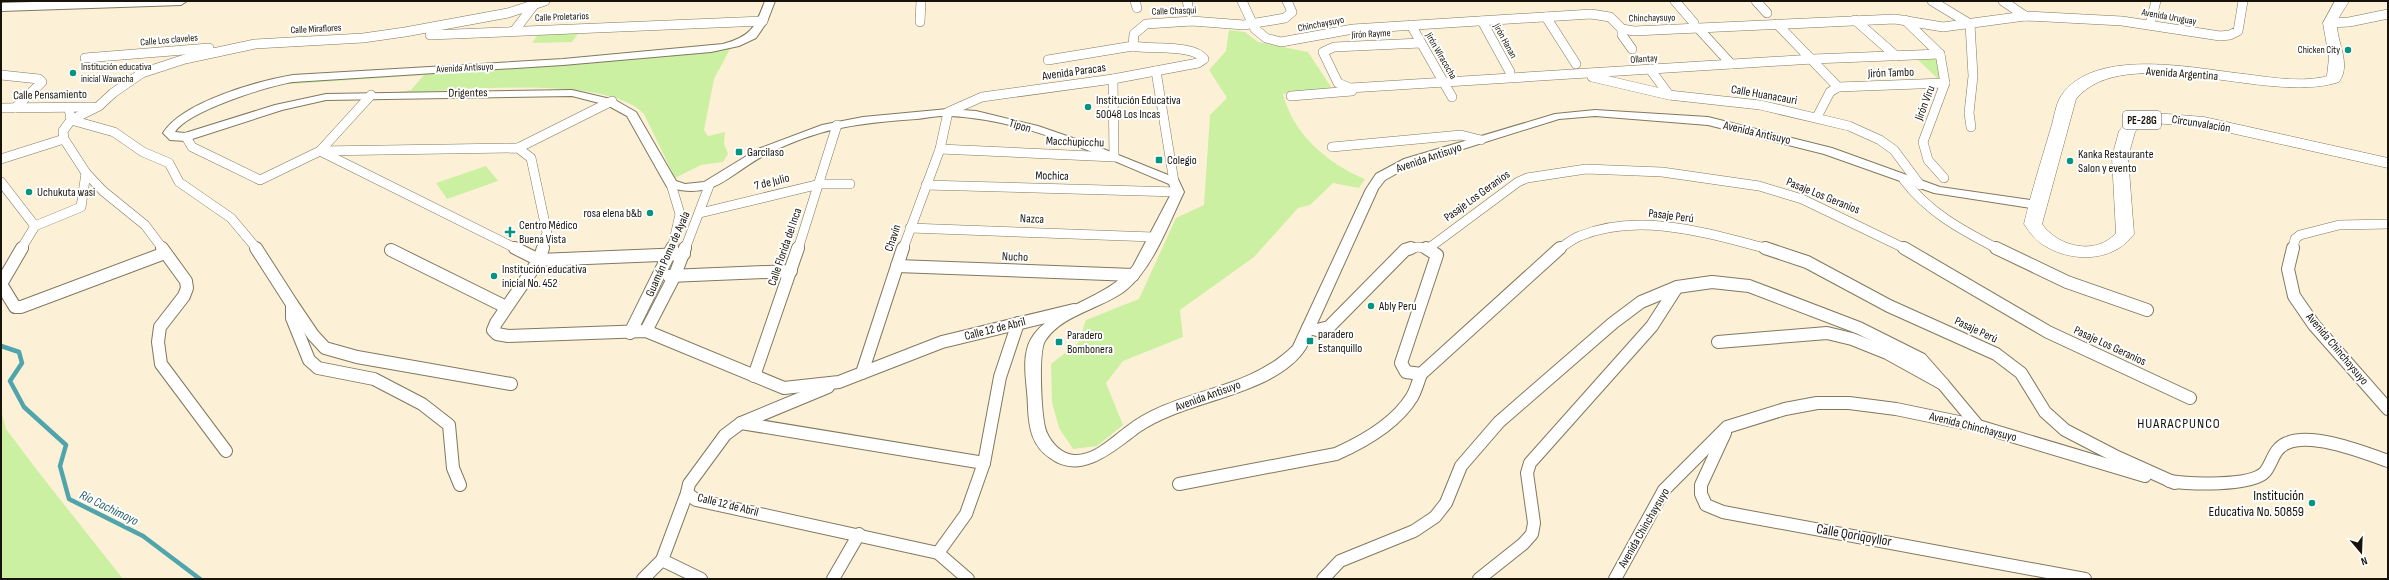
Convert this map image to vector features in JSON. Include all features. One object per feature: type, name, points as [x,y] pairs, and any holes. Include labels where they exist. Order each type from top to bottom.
[{"type":"highway","points":[[2330,23],[2342,1]]},
{"type":"highway","name":"Avenida Argentina","points":[[2036,205],[2068,98],[2080,84],[2097,75],[2122,71],[2142,70],[2200,74],[2275,82],[2323,83],[2334,79],[2336,70],[2335,45],[2330,23]]},
{"type":"highway","name":"Circunvalación","points":[[2036,205],[2033,224],[2040,235],[2052,243],[2082,252],[2106,250],[2116,246],[2125,234],[2120,157],[2127,131],[2137,121],[2154,118],[2204,122],[2388,163]]},
{"type":"main road","points":[[1,7],[181,1]]},
{"type":"street","name":"Calle Miraflores","points":[[71,120],[100,106],[128,80],[156,67],[255,44],[363,38],[473,21],[545,1]]},
{"type":"street","name":"Avenida Antisuyo","points":[[186,137],[174,137],[169,133],[169,127],[203,108],[282,80],[349,74],[528,65],[716,47],[749,38],[758,30],[770,1]]},
{"type":"street","points":[[920,22],[921,1]]},
{"type":"street","points":[[1242,1],[1251,24]]},
{"type":"street","points":[[1287,1],[1296,1]]},
{"type":"street","name":"Calle Chasqui","points":[[1133,46],[1134,34],[1140,26],[1146,24],[1174,21],[1240,25],[1251,24],[1290,16],[1291,8],[1287,1]]},
{"type":"street","points":[[1675,1],[1731,64]]},
{"type":"street","points":[[1756,1],[1767,13]]},
{"type":"street","points":[[1932,1],[1970,24],[1973,76],[1969,113],[1971,127]]},
{"type":"street","points":[[2003,1],[2025,16]]},
{"type":"street","points":[[2150,24],[2156,1]]},
{"type":"street","name":"Avenida Uruguay","points":[[1970,24],[2025,16],[2090,18],[2150,24],[2211,35],[2230,35],[2238,31],[2243,1]]},
{"type":"street","points":[[515,30],[534,5]]},
{"type":"street","points":[[2330,23],[2349,22],[2388,14]]},
{"type":"street","name":"Chinchaysuyo","points":[[1251,24],[1261,36],[1277,42],[1350,29],[1602,15],[1613,19],[1622,29],[1634,31],[1696,25],[1777,24],[1855,20],[1905,20],[1943,27],[1970,24]]},
{"type":"street","points":[[1546,17],[1576,64]]},
{"type":"street","points":[[1855,20],[1896,56]]},
{"type":"street","points":[[1905,20],[1940,54]]},
{"type":"street","name":"Calle Proletarios","points":[[363,38],[515,30],[763,21]]},
{"type":"street","name":"Jirón Hanan","points":[[1482,21],[1510,72]]},
{"type":"street","points":[[1777,24],[1813,59],[1838,87],[1830,92],[1817,117]]},
{"type":"street","name":"Jirón Wiracocha","points":[[1411,26],[1452,97]]},
{"type":"street","points":[[1622,29],[1622,35],[1632,50]]},
{"type":"street","name":"Jirón Rayme","points":[[1350,88],[1338,83],[1323,52],[1334,47],[1421,43]]},
{"type":"street","name":"Calle Los claveles","points":[[85,58],[255,44]]},
{"type":"street","points":[[1048,60],[1133,46]]},
{"type":"street","name":"Avenida Paracas","points":[[948,112],[969,100],[982,97],[1113,79],[1182,67],[1204,59],[1200,53],[1193,50],[1148,49],[1133,46]]},
{"type":"street","name":"Ollantay","points":[[1350,88],[1813,59],[1940,54]]},
{"type":"street","name":"Jirón Viru","points":[[1940,54],[1945,83],[1923,142],[1928,160],[1944,178]]},
{"type":"street","points":[[1650,70],[1669,95]]},
{"type":"street","points":[[1084,308],[1115,290],[1133,275],[1139,267],[1176,187],[1156,71]]},
{"type":"street","name":"Calle Huanacauri","points":[[1581,74],[1669,95],[1753,104],[1817,117],[1849,126],[1880,140],[1894,150],[1920,185]]},
{"type":"street","points":[[1,75],[39,79],[42,82],[15,108]]},
{"type":"street","points":[[1113,79],[1114,157]]},
{"type":"street","points":[[1291,96],[1444,83]]},
{"type":"street","name":"Jirón Tambo","points":[[1838,87],[1945,83]]},
{"type":"street","name":"Drigentes","points":[[186,137],[304,100],[371,95],[572,93],[612,101],[632,114],[671,184]]},
{"type":"street","points":[[186,137],[192,147],[260,180],[320,151],[371,95]]},
{"type":"street","points":[[320,151],[518,148],[612,101]]},
{"type":"street","name":"Calle Pensamiento","points":[[1,108],[69,108],[100,106]]},
{"type":"street","points":[[69,108],[71,120],[62,131],[64,139],[86,173],[103,191],[145,226],[186,281],[187,288],[184,296],[160,327],[158,342],[161,364],[226,451]]},
{"type":"street","name":"Tipon","points":[[709,186],[723,179],[755,156],[795,137],[837,125],[948,112],[984,116],[1063,138],[1114,157],[1176,187]]},
{"type":"street","name":"Chavín","points":[[862,373],[910,228],[940,149],[948,112]]},
{"type":"street","name":"Avenida Antisuyo","points":[[1084,308],[1047,328],[1037,341],[1034,353],[1037,429],[1048,450],[1067,460],[1084,460],[1098,455],[1141,424],[1183,403],[1266,375],[1291,358],[1300,348],[1376,182],[1380,177],[1408,162],[1552,118],[1595,113],[1634,114],[1708,121],[1770,135],[1828,151],[1920,185],[2036,205]]},
{"type":"street","points":[[71,120],[114,132],[143,152],[169,163],[179,182],[231,218],[263,256],[313,335],[326,348],[357,357],[511,384]]},
{"type":"street","name":"Calle Florida del Inca","points":[[754,376],[820,184],[837,125]]},
{"type":"street","points":[[1332,147],[1462,134],[1481,140]]},
{"type":"street","points":[[1,159],[64,139]]},
{"type":"street","points":[[518,148],[531,158],[547,233],[539,260],[506,307],[493,330],[497,334],[515,336],[630,333],[646,331]]},
{"type":"street","name":"Macchupicchu","points":[[940,149],[1114,157]]},
{"type":"street","points":[[320,151],[539,260],[684,254]]},
{"type":"street","name":"Pasaje Los Geranios","points":[[1429,248],[1468,216],[1483,209],[1518,182],[1526,178],[1586,169],[1662,172],[1759,186],[1802,199],[1862,226],[2048,332],[2190,398]]},
{"type":"street","points":[[86,173],[82,204],[78,210],[35,226],[1,284],[15,307],[165,253]]},
{"type":"street","points":[[1904,180],[1915,196],[1955,228],[2035,270],[2147,310]]},
{"type":"street","points":[[1,182],[35,226]]},
{"type":"street","points":[[671,184],[692,190],[709,186]]},
{"type":"street","points":[[630,333],[660,276],[680,221],[680,212],[671,184]]},
{"type":"street","name":"7 de Julio","points":[[700,213],[820,184],[850,184]]},
{"type":"street","name":"Mochica","points":[[926,185],[1176,187]]},
{"type":"street","name":"Guamán Poma de Ayala","points":[[646,331],[675,275],[700,213],[709,186]]},
{"type":"street","name":"Avenida Chinchaysuyo","points":[[2388,224],[2340,225],[2300,235],[2295,239],[2288,269],[2294,296],[2314,325],[2388,409]]},
{"type":"street","name":"Pasaje Perú","points":[[1421,374],[1559,249],[1578,236],[1620,225],[1678,228],[1769,249],[1807,262],[1889,306],[1968,340],[2011,364],[2025,378],[2045,412],[2065,430],[2103,450],[2176,483]]},
{"type":"street","name":"Nazca","points":[[910,228],[1153,237]]},
{"type":"street","points":[[1179,484],[1336,454],[1348,450],[1396,415],[1412,397],[1421,374],[1406,372],[1401,363],[1437,255],[1429,248],[1421,247],[1405,250],[1333,323],[1320,330],[1312,331],[1308,328]]},
{"type":"street","points":[[391,250],[506,307]]},
{"type":"street","name":"Nucho","points":[[897,266],[1133,275]]},
{"type":"street","points":[[660,276],[791,271]]},
{"type":"street","points":[[1323,579],[1340,561],[1414,531],[1435,517],[1446,503],[1461,466],[1499,422],[1613,323],[1641,302],[1677,287],[1712,282],[1749,286],[1860,328],[1921,359],[1932,369],[1978,426]]},
{"type":"street","points":[[1479,579],[1523,544],[1532,534],[1534,523],[1527,474],[1530,463],[1652,326],[1677,287]]},
{"type":"street","points":[[292,304],[292,318],[294,325],[309,360],[318,368],[374,379],[422,404],[448,425],[453,468],[460,485]]},
{"type":"street","name":"Calle 12 de Abril","points":[[938,553],[859,534],[696,500],[686,493],[689,484],[725,435],[741,422],[942,342],[1084,308]]},
{"type":"street","points":[[968,579],[938,553],[966,514],[984,463],[1000,377],[1018,323]]},
{"type":"street","name":"Calle 12 de Abril","points":[[646,331],[784,388],[839,382]]},
{"type":"street","points":[[1718,342],[1826,333],[1852,339],[1886,353],[1943,384]]},
{"type":"street","name":"Avenida Chinchaysuyo","points":[[1615,579],[1664,490],[1727,427],[1785,408],[1817,403],[1849,403],[1896,409],[1978,426],[2150,477],[2176,483],[2207,485],[2252,478],[2264,473],[2278,448],[2298,441],[2331,445],[2388,461]]},
{"type":"street","points":[[741,422],[984,463]]},
{"type":"street","name":"Calle Qoriqoyllor","points":[[1727,427],[1701,485],[1701,494],[1706,505],[1723,512],[2085,579]]},
{"type":"street","points":[[643,579],[662,560],[686,493]]},
{"type":"street","points":[[833,579],[859,534]]},
{"type":"street","points":[[662,560],[701,579]]},
{"type":"green space","points":[[1229,30],[1245,32],[1258,42],[1308,52],[1333,90],[1283,94],[1288,109],[1304,135],[1325,156],[1351,173],[1365,179],[1359,188],[1333,183],[1310,205],[1298,208],[1254,257],[1180,310],[1183,337],[1123,361],[1106,383],[1123,425],[1097,446],[1073,449],[1059,428],[1052,402],[1051,364],[1078,343],[1086,320],[1139,299],[1176,218],[1204,205],[1210,115],[1227,98],[1209,70],[1226,51]]},
{"type":"green space","points":[[580,31],[572,42],[532,43],[540,32]]},
{"type":"green space","points":[[730,49],[714,79],[704,130],[708,136],[725,132],[724,143],[728,154],[723,162],[701,165],[675,178],[644,114],[624,101],[596,93],[562,89],[485,88],[390,94],[411,90],[424,75],[291,84],[296,81],[582,63]]},
{"type":"green space","points":[[1914,56],[1938,57],[1941,82],[1939,80]]},
{"type":"green space","points":[[486,166],[498,181],[447,199],[436,183]]},
{"type":"green space","points":[[1,411],[6,429],[123,579],[1,579]]},
{"type":"waterway","name":"Río Cachimayo","points":[[1,346],[19,352],[22,363],[10,381],[24,407],[66,445],[60,466],[69,499],[143,536],[200,579]]},
{"type":"place","name":"Chicken City","points":[[2348,50]]},
{"type":"place","name":"Institución educativa inicial Wawacha","points":[[73,73]]},
{"type":"place","name":"Institución Educativa 50048 Los Incas","points":[[1088,107]]},
{"type":"place","name":"Garcilaso","points":[[739,152]]},
{"type":"place","name":"Colegio","points":[[1159,160]]},
{"type":"place","name":"Kanka Restaurante Salon y evento","points":[[2070,161]]},
{"type":"place","name":"Uchukuta wasi","points":[[29,192]]},
{"type":"place","name":"rosa elena b&b","points":[[650,213]]},
{"type":"place","name":"Centro Médico Buena Vista","points":[[510,232]]},
{"type":"place","name":"Institución educativa inicial No. 452","points":[[494,276]]},
{"type":"place","name":"Ably Peru","points":[[1371,306]]},
{"type":"place","name":"paradero Estanquillo","points":[[1310,341]]},
{"type":"place","name":"Paradero Bombonera","points":[[1059,342]]},
{"type":"place","name":"Institución Educativa No. 50859","points":[[2312,503]]},
{"type":"district","name":"HUARACPUNCO","points":[[2179,423]]}]
